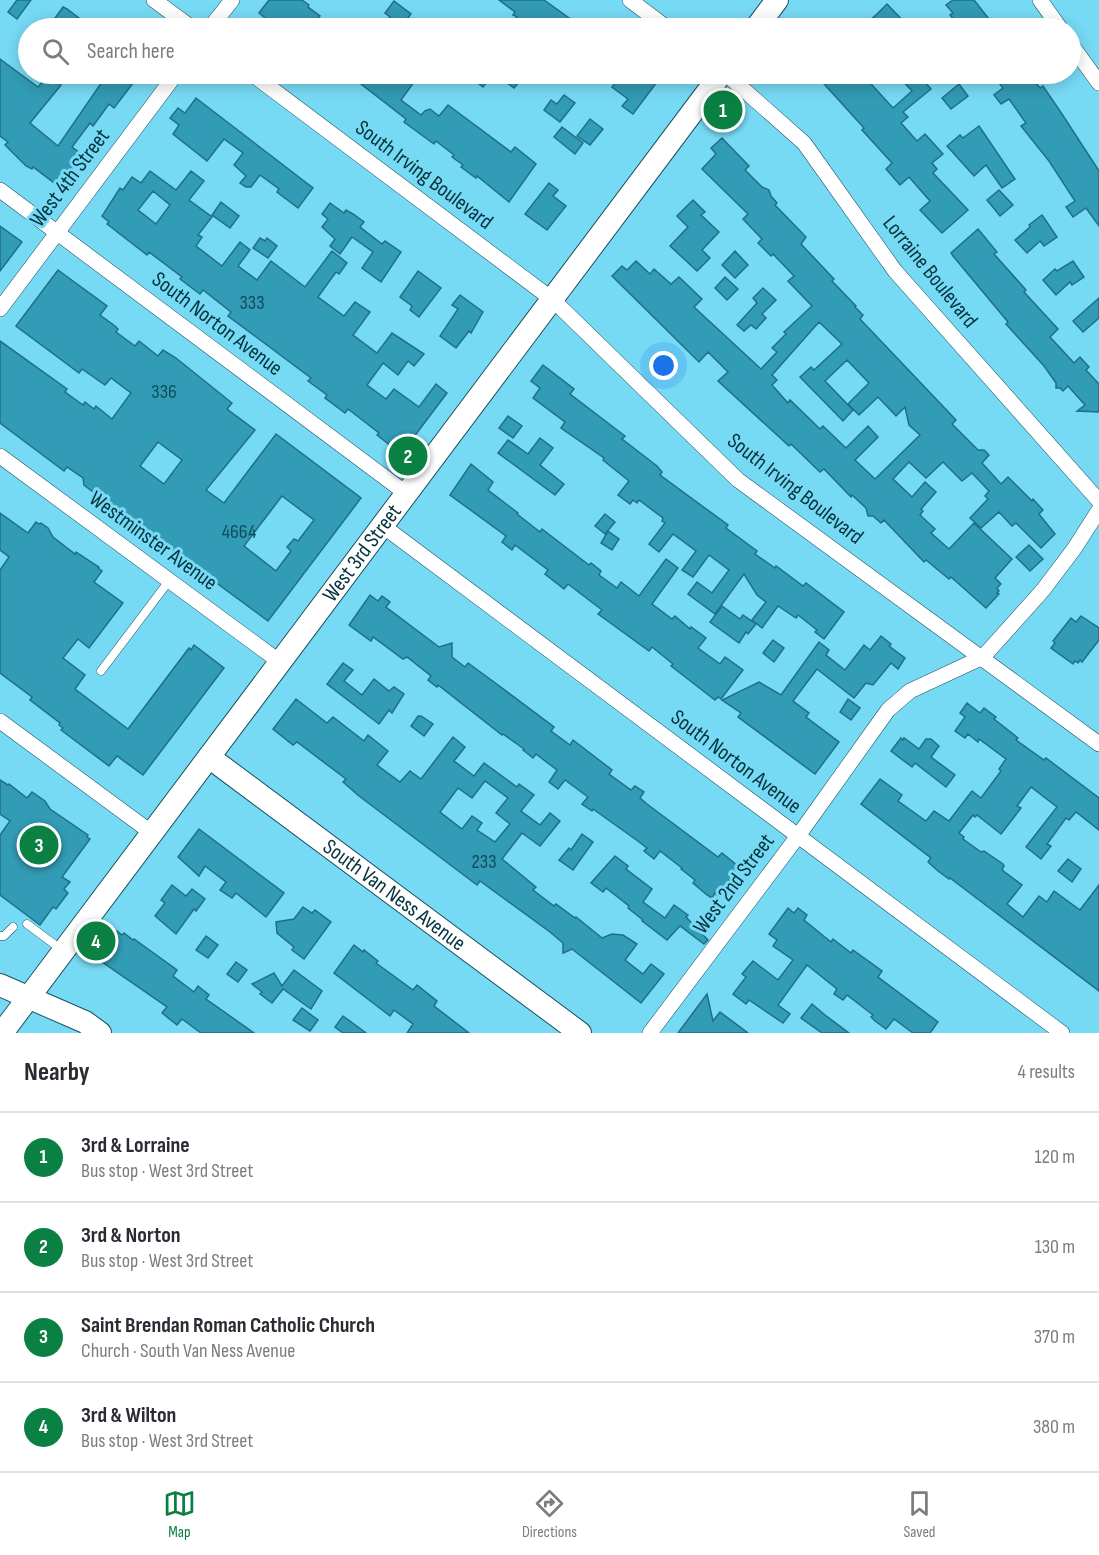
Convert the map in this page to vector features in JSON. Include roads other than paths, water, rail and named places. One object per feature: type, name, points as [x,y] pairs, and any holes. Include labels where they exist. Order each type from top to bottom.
[{"type":"main road","points":[[764,18],[777,0]]},
{"type":"main road","name":"West 3rd Street","points":[[2,1033],[716,84]]},
{"type":"main road","name":"South Van Ness Avenue","points":[[209,757],[580,1033]]},
{"type":"main road","points":[[0,985],[85,1022],[100,1033]]},
{"type":"street","points":[[154,0],[178,18]]},
{"type":"street","points":[[218,18],[232,0]]},
{"type":"street","points":[[630,0],[654,18]]},
{"type":"street","points":[[1040,0],[1053,18]]},
{"type":"street","points":[[1081,57],[1099,83]]},
{"type":"street","name":"West 4th Street","points":[[0,309],[169,84]]},
{"type":"street","name":"South Irving Boulevard","points":[[265,84],[553,300],[738,480],[1099,744]]},
{"type":"street","name":"Lorraine Boulevard","points":[[736,84],[804,143],[895,271],[1099,501]]},
{"type":"street","name":"South Norton Avenue","points":[[0,190],[407,494]]},
{"type":"street","name":"Westminster Avenue","points":[[0,456],[280,662]]},
{"type":"street","name":"West 2nd Street","points":[[650,1033],[798,836],[888,711],[910,691],[982,657],[1043,590],[1074,549],[1099,510]]},
{"type":"street","name":"South Norton Avenue","points":[[383,526],[1062,1033]]},
{"type":"street","points":[[0,721],[152,833]]},
{"type":"lane","points":[[101,671],[169,581]]},
{"type":"lane","points":[[27,924],[64,951]]},
{"type":"lane","points":[[0,936],[4,936],[13,927]]},
{"type":"place","name":"3rd & Lorraine","points":[[723,110]]},
{"type":"place","name":"3rd & Norton","points":[[408,456]]},
{"type":"place","name":"Saint Brendan Roman Catholic Church","points":[[39,845]]},
{"type":"place","name":"3rd & Wilton","points":[[96,941]]}]
